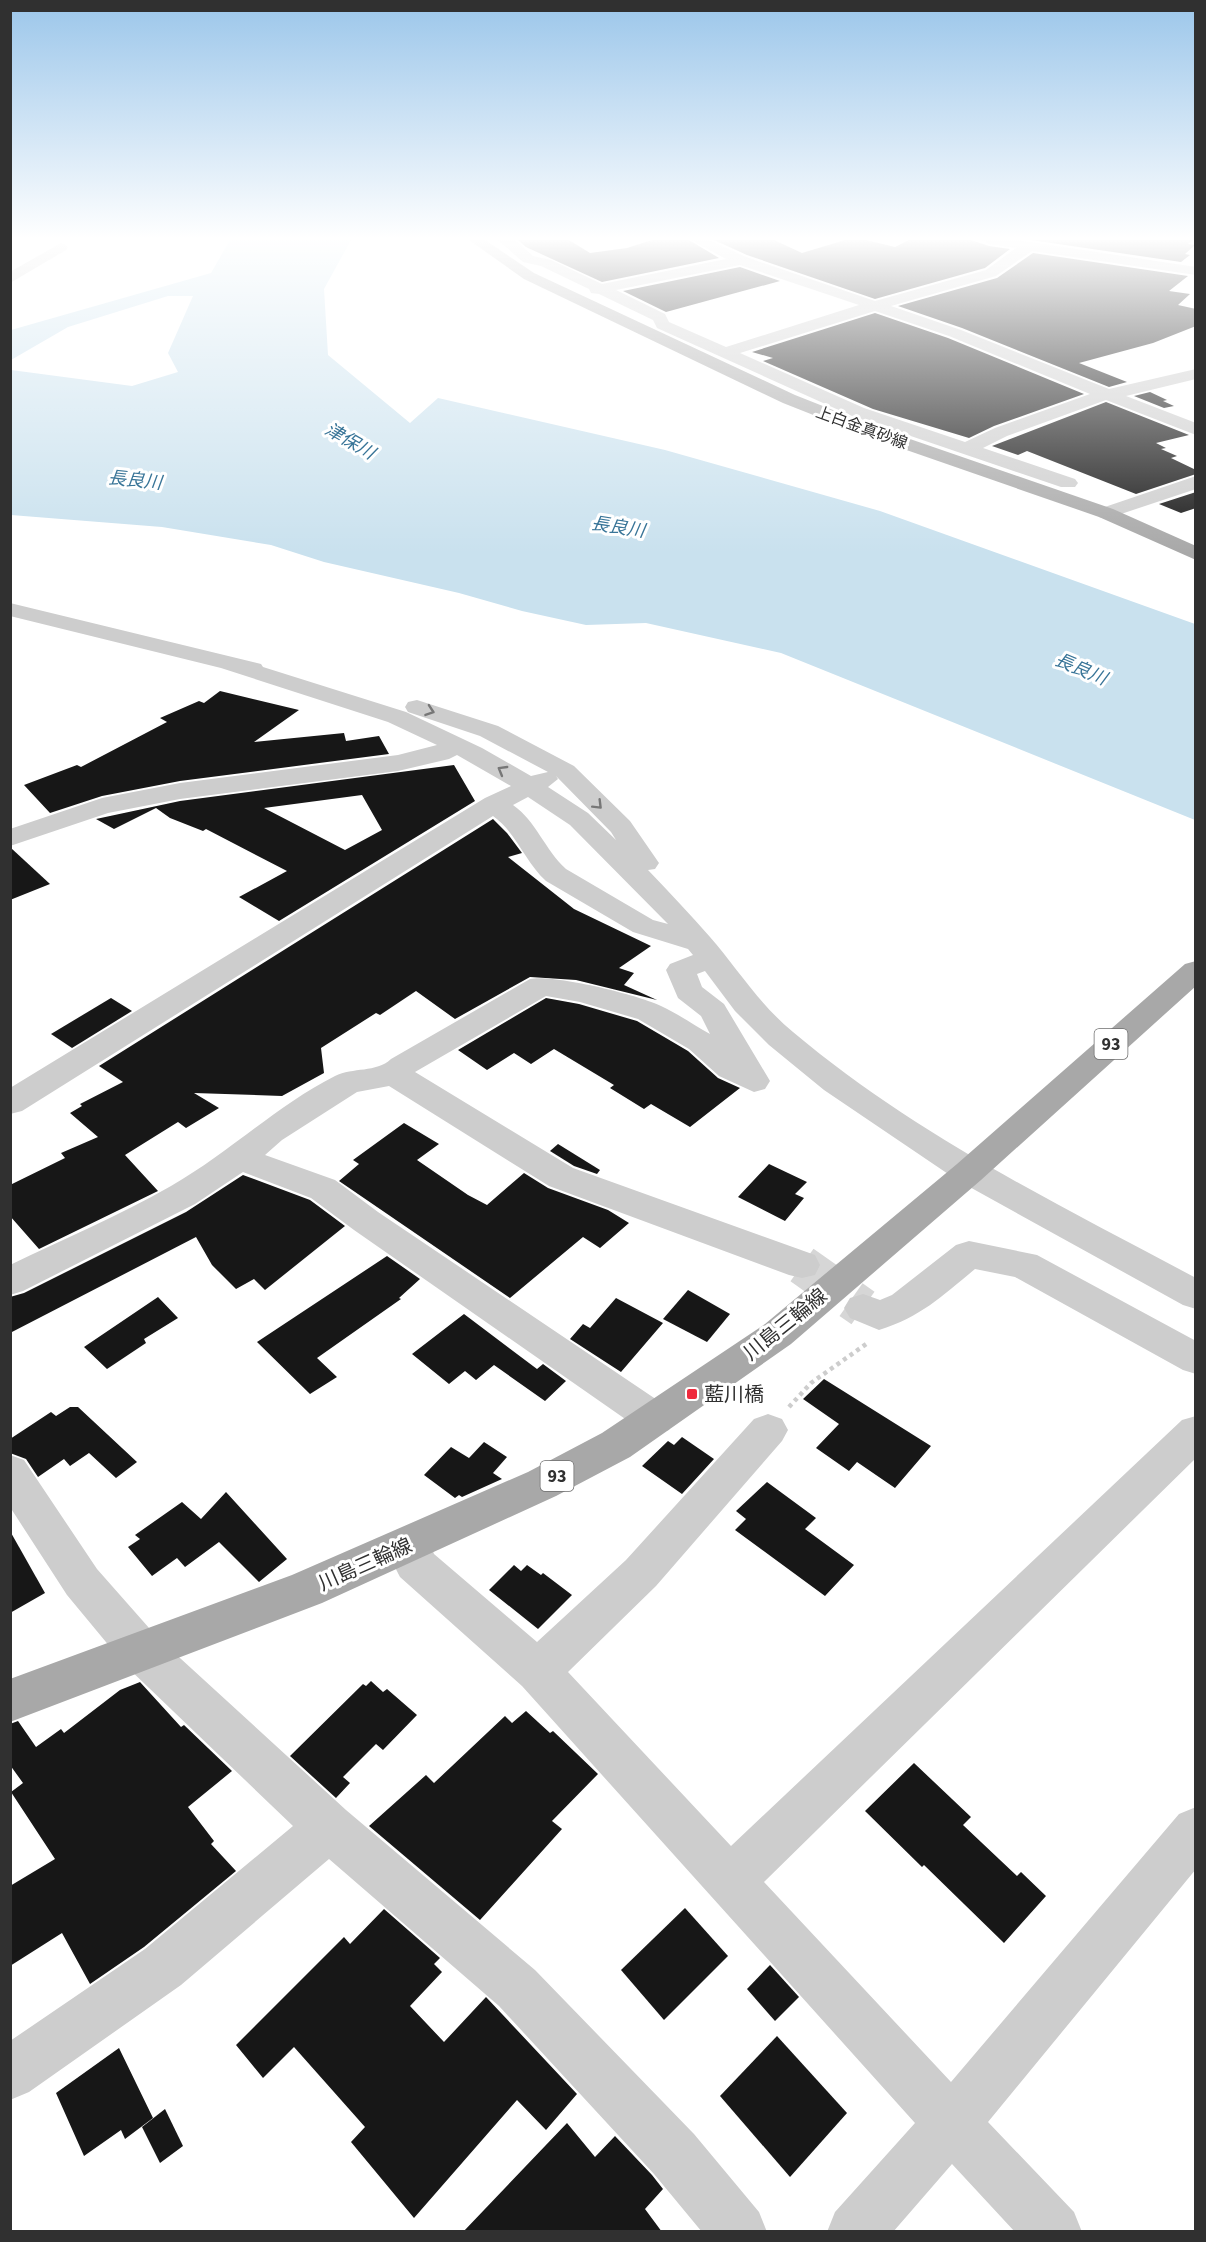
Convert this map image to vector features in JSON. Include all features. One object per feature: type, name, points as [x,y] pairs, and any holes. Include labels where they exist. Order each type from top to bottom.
[{"type":"main road","name":"上白金真砂線","points":[[673,345],[825,414],[1106,513],[1196,554]]},
{"type":"main road","name":"川島三輪線","points":[[10,1701],[307,1589],[542,1484],[616,1445],[777,1334],[969,1172],[1196,970]]},
{"type":"street","points":[[707,345],[858,412],[1068,483]]},
{"type":"street","points":[[723,352],[747,345]]},
{"type":"street","points":[[980,345],[1196,430]]},
{"type":"street","points":[[966,449],[1038,417],[1109,394],[1196,374]]},
{"type":"street","points":[[1106,513],[1196,482]]},
{"type":"street","points":[[10,609],[230,664],[408,704],[489,731],[565,771],[621,827],[700,944],[746,1004],[780,1038],[835,1082],[969,1172],[1196,1295]]},
{"type":"street","points":[[230,664],[397,717],[456,745],[529,786],[579,819],[639,877],[700,944]]},
{"type":"street","points":[[11,838],[102,806],[180,791],[398,763],[440,754],[456,745]]},
{"type":"street","points":[[10,1103],[494,804],[565,771]]},
{"type":"street","points":[[494,804],[514,818],[545,865],[556,875],[643,926],[700,944]]},
{"type":"street","points":[[10,1281],[183,1195],[240,1158],[270,1132],[348,1083],[394,1074],[402,1066],[541,986],[583,993],[649,1012],[700,1042],[730,1069],[754,1081],[736,1056],[713,1011],[689,991],[681,970],[700,944]]},
{"type":"street","points":[[394,1074],[561,1177],[802,1265]]},
{"type":"street","points":[[240,1158],[323,1189],[655,1419]]},
{"type":"street","points":[[871,1312],[905,1305],[969,1254],[1024,1264],[1196,1359]]},
{"type":"street","points":[[538,1671],[641,1573],[768,1430]]},
{"type":"street","points":[[730,1881],[1196,1432]]},
{"type":"street","points":[[10,1472],[81,1582],[141,1652],[329,1827],[517,1988],[674,2154],[739,2232]]},
{"type":"street","points":[[410,1544],[415,1564],[538,1671],[1054,2232]]},
{"type":"street","points":[[10,2073],[163,1967],[329,1827]]},
{"type":"street","points":[[855,2232],[952,2123],[1196,1832]]},
{"type":"path","points":[[768,1430],[811,1383],[880,1334],[871,1312]]},
{"type":"water","points":[[11,345],[38,345],[11,360]]},
{"type":"water","points":[[172,345],[327,345],[328,355],[410,423],[438,398],[665,450],[880,511],[1195,624],[1195,820],[781,653],[646,623],[586,625],[324,562],[271,545],[162,527],[11,515],[11,370],[132,386],[178,372],[168,353]]},
{"type":"building","points":[[775,345],[964,345],[1084,394],[994,426],[969,438],[873,409],[763,361],[773,358],[752,352]]},
{"type":"building","points":[[1003,345],[1147,345],[1079,363],[1127,382],[1109,387]]},
{"type":"building","points":[[1150,392],[1174,406],[1164,408],[1134,396]]},
{"type":"building","points":[[1106,402],[1189,435],[1156,443],[1166,448],[1161,449],[1177,456],[1171,458],[1196,470],[1196,474],[1136,494],[1027,451],[1018,455],[992,446]]},
{"type":"building","points":[[1196,492],[1196,508],[1181,513],[1159,504]]},
{"type":"building","points":[[220,691],[299,710],[254,742],[344,733],[346,741],[379,736],[389,754],[180,781],[102,796],[50,813],[24,785],[77,765],[81,767],[167,722],[160,718],[199,701],[204,703]]},
{"type":"building","points":[[454,765],[475,801],[279,921],[239,897],[287,871],[206,829],[203,831],[170,818],[156,808],[114,829],[96,819],[180,801]],"holes":[[[362,795],[382,830],[345,850],[264,808]]]},
{"type":"building","points":[[493,819],[522,853],[508,857],[574,909],[651,946],[619,968],[634,973],[624,985],[657,1000],[576,980],[530,977],[455,1019],[416,991],[380,1015],[376,1013],[321,1048],[324,1073],[282,1096],[194,1093],[219,1108],[186,1128],[178,1122],[125,1155],[158,1191],[39,1249],[10,1216],[10,1185],[65,1158],[61,1153],[98,1137],[70,1113],[82,1106],[80,1104],[123,1082],[99,1066]]},
{"type":"building","points":[[11,848],[50,884],[10,900]]},
{"type":"building","points":[[111,998],[132,1011],[72,1048],[51,1034]]},
{"type":"building","points":[[546,998],[579,1004],[637,1021],[688,1051],[718,1078],[740,1088],[690,1127],[651,1104],[644,1109],[610,1088],[614,1085],[554,1049],[531,1064],[514,1053],[487,1070],[458,1050]]},
{"type":"building","points":[[404,1123],[439,1144],[417,1160],[468,1195],[487,1205],[524,1173],[548,1188],[608,1210],[629,1223],[600,1248],[583,1237],[510,1298],[339,1181],[359,1164],[353,1160]]},
{"type":"building","points":[[558,1144],[600,1170],[597,1174],[574,1166],[550,1151]]},
{"type":"building","points":[[769,1164],[807,1182],[795,1194],[804,1198],[785,1221],[738,1197]]},
{"type":"building","points":[[243,1175],[310,1200],[345,1226],[265,1290],[254,1279],[236,1289],[212,1265],[196,1237],[10,1333],[10,1297],[24,1293],[186,1212]]},
{"type":"building","points":[[387,1256],[420,1279],[399,1298],[401,1299],[317,1358],[337,1377],[310,1394],[257,1342]]},
{"type":"building","points":[[688,1290],[730,1314],[707,1342],[663,1319]]},
{"type":"building","points":[[158,1297],[178,1318],[144,1339],[146,1343],[107,1369],[84,1347]]},
{"type":"building","points":[[616,1298],[663,1323],[621,1372],[570,1339],[583,1324],[590,1328]]},
{"type":"building","points":[[464,1314],[537,1369],[543,1364],[566,1381],[545,1401],[494,1365],[476,1380],[465,1371],[449,1384],[412,1354]]},
{"type":"building","points":[[824,1379],[931,1446],[895,1488],[857,1462],[849,1471],[816,1448],[839,1424],[803,1399]]},
{"type":"building","points":[[70,1407],[78,1407],[137,1462],[116,1478],[89,1453],[70,1466],[64,1459],[38,1477],[26,1459],[10,1453],[10,1439],[51,1412],[56,1416]]},
{"type":"building","points":[[682,1437],[714,1459],[682,1494],[642,1466],[668,1441],[674,1445]]},
{"type":"building","points":[[484,1442],[507,1457],[493,1473],[502,1479],[455,1498],[424,1475],[451,1447],[469,1458]]},
{"type":"building","points":[[767,1482],[816,1518],[805,1529],[854,1565],[825,1596],[735,1530],[746,1519],[736,1511]]},
{"type":"building","points":[[226,1492],[287,1559],[259,1582],[219,1542],[185,1567],[177,1558],[152,1576],[128,1547],[140,1539],[135,1535],[182,1502],[201,1519]]},
{"type":"building","points":[[10,1531],[45,1593],[10,1613]]},
{"type":"building","points":[[514,1565],[521,1571],[527,1565],[541,1575],[543,1573],[572,1595],[538,1629],[489,1590]]},
{"type":"building","points":[[371,1681],[383,1692],[387,1689],[417,1715],[383,1750],[376,1744],[343,1777],[350,1783],[336,1798],[290,1756],[363,1684],[366,1686]]},
{"type":"building","points":[[140,1682],[181,1727],[184,1725],[232,1771],[188,1807],[214,1841],[211,1844],[236,1871],[144,1947],[90,1984],[62,1933],[10,1966],[10,1886],[55,1859],[11,1792],[23,1783],[10,1765],[10,1724],[18,1721],[36,1747],[61,1729],[64,1733],[120,1690]]},
{"type":"building","points":[[526,1711],[550,1733],[553,1731],[598,1774],[552,1821],[562,1829],[480,1920],[369,1826],[426,1775],[434,1783],[505,1716],[512,1723]]},
{"type":"building","points":[[914,1763],[971,1817],[963,1825],[1017,1876],[1021,1872],[1046,1896],[1004,1943],[865,1811]]},
{"type":"building","points":[[685,1908],[728,1956],[664,2020],[621,1970]]},
{"type":"building","points":[[384,1909],[440,1958],[434,1964],[442,1972],[410,2006],[444,2042],[486,1997],[577,2094],[546,2130],[517,2100],[414,2218],[351,2142],[365,2127],[294,2047],[263,2078],[236,2045],[344,1937],[350,1944]]},
{"type":"building","points":[[770,1965],[799,1997],[775,2021],[747,1989]]},
{"type":"building","points":[[777,2036],[847,2113],[790,2177],[720,2096]]},
{"type":"building","points":[[119,2048],[153,2118],[125,2139],[121,2130],[84,2156],[56,2093]]},
{"type":"building","points":[[165,2109],[183,2146],[160,2163],[142,2127]]},
{"type":"building","points":[[567,2123],[595,2157],[615,2136],[652,2175],[663,2189],[645,2209],[662,2232],[463,2232]]},
{"type":"tunnel","points":[[802,1265],[863,1308]]},
{"type":"place","name":"藍川橋","points":[[692,1394]]},
{"type":"water label","name":"津保川","points":[[350,441]]},
{"type":"water label","name":"長良川","points":[[135,480]]},
{"type":"water label","name":"長良川","points":[[618,527]]},
{"type":"water label","name":"長良川","points":[[1081,669]]}]
